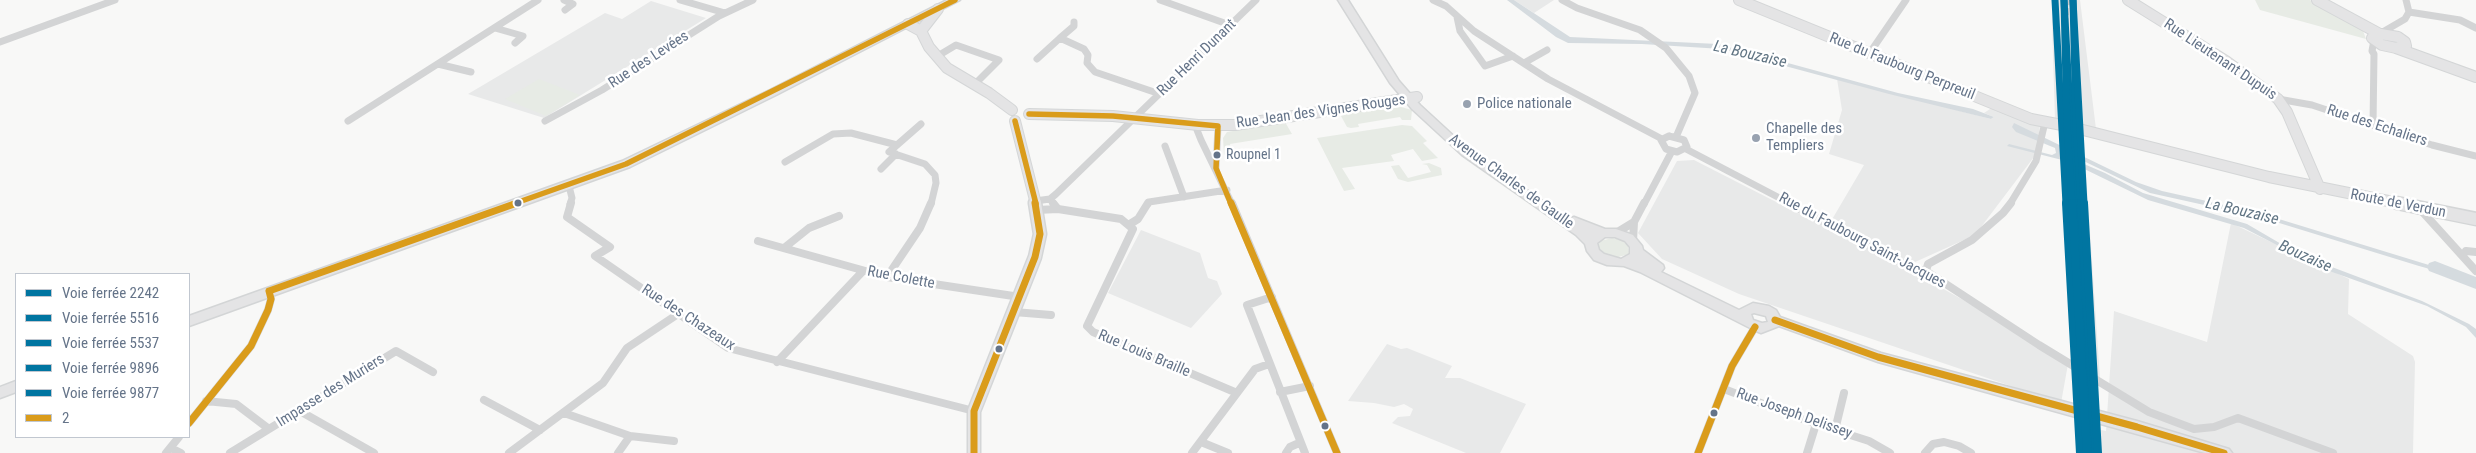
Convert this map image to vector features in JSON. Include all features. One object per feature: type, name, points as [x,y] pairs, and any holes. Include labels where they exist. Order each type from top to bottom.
[{"type":"main road","points":[[190,321],[569,186],[653,152],[955,0]]},
{"type":"main road","name":"Avenue Charles de Gaulle","points":[[1343,0],[1380,61],[1466,153],[1580,232],[1591,243],[1593,251],[1602,259],[1625,262]]},
{"type":"main road","name":"Avenue Charles de Gaulle","points":[[1351,0],[1361,23],[1374,44],[1413,98],[1490,164],[1565,216],[1610,233],[1635,247]]},
{"type":"main road","name":"Rue du Faubourg Perpreuil","points":[[1739,0],[1998,106],[2045,122],[2067,126]]},
{"type":"main road","name":"Rue Lieutenant Dupuis","points":[[2128,0],[2226,61],[2278,99],[2287,112],[2320,189]]},
{"type":"main road","points":[[2317,0],[2398,47],[2476,77]]},
{"type":"main road","points":[[921,31],[938,9]]},
{"type":"main road","points":[[908,24],[921,31],[936,58],[947,68],[975,84],[1014,115],[1040,227],[1037,248],[1020,297],[974,411],[974,453]]},
{"type":"main road","points":[[2378,35],[2398,37],[2405,42],[2398,47]]},
{"type":"main road","name":"Rue Jean des Vignes Rouges","points":[[1014,115],[1026,118],[1029,114],[1135,117],[1218,126],[1256,123],[1413,98]]},
{"type":"main road","points":[[2083,130],[2320,189]]},
{"type":"main road","name":"Route de Verdun","points":[[2320,189],[2476,219]]},
{"type":"main road","points":[[1591,243],[1596,236],[1610,233]]},
{"type":"main road","points":[[1625,262],[1635,258],[1635,247]]},
{"type":"main road","points":[[1635,247],[1651,264],[1746,313],[1755,327],[1773,324],[1878,356],[2137,426],[2224,453]]},
{"type":"main road","points":[[1625,262],[1746,313],[1764,309],[1771,314],[1773,324]]},
{"type":"main road","points":[[1773,324],[1886,364],[2210,453]]},
{"type":"main road","points":[[0,393],[15,386]]},
{"type":"street","points":[[0,42],[115,0]]},
{"type":"street","points":[[348,121],[538,0]]},
{"type":"street","points":[[564,0],[573,4],[565,10]]},
{"type":"street","points":[[680,0],[689,1],[725,13]]},
{"type":"street","name":"Rue des Levées","points":[[545,121],[593,96],[725,13],[753,0]]},
{"type":"street","points":[[1160,0],[1230,25]]},
{"type":"street","name":"Rue Henri Dunant","points":[[1050,199],[1256,0]]},
{"type":"street","points":[[1433,0],[1447,3],[1457,17],[1513,56],[1558,84],[1662,138],[1676,137],[1686,142],[1686,149],[1672,151],[1662,145],[1662,138]]},
{"type":"street","points":[[1562,0],[1577,8],[1640,30],[1655,38],[1666,48],[1689,76],[1695,93],[1676,137]]},
{"type":"street","points":[[1869,54],[1906,0]]},
{"type":"street","points":[[2406,0],[2409,12]]},
{"type":"street","points":[[2373,125],[2374,54],[2372,51],[2378,35],[2384,30],[2397,26],[2409,12]]},
{"type":"street","points":[[2409,12],[2460,20],[2476,28]]},
{"type":"street","points":[[1457,17],[1460,31],[1485,66],[1513,56]]},
{"type":"street","points":[[1037,59],[1074,26],[1074,22]]},
{"type":"street","points":[[2397,26],[2398,37]]},
{"type":"street","points":[[495,28],[524,36],[516,43]]},
{"type":"street","points":[[1060,38],[1084,49],[1088,55],[1087,63],[1095,72],[1160,94]]},
{"type":"street","points":[[936,58],[956,45],[999,60],[975,84]]},
{"type":"street","points":[[2374,54],[2398,47]]},
{"type":"street","points":[[1524,63],[1547,50]]},
{"type":"street","points":[[438,64],[471,72]]},
{"type":"street","name":"Rue des Echaliers","points":[[2278,99],[2312,105],[2476,156]]},
{"type":"street","points":[[1926,271],[1928,264],[1972,240],[1991,226],[2018,195],[2038,154],[2045,122]]},
{"type":"street","points":[[887,277],[920,228],[930,207],[936,183],[935,175],[930,167],[910,158],[889,152],[921,124]]},
{"type":"street","points":[[1198,125],[1197,130],[1201,140],[1227,190],[1337,453]]},
{"type":"street","points":[[1216,168],[1218,126]]},
{"type":"street","points":[[785,162],[834,134],[851,134],[896,145]]},
{"type":"street","points":[[1165,146],[1184,197]]},
{"type":"street","name":"Rue du Faubourg Saint-Jacques","points":[[1686,149],[1912,268],[1926,271],[2136,405],[2167,420],[2194,429],[2214,427],[2238,418],[2263,429],[2333,453]]},
{"type":"street","points":[[1635,247],[1634,222],[1672,151]]},
{"type":"street","points":[[881,169],[896,154]]},
{"type":"street","name":"Rue des Chazeaux","points":[[569,186],[572,198],[567,217],[610,247],[595,256],[728,348],[974,411]]},
{"type":"street","points":[[1036,205],[1121,219],[1130,224],[1138,219],[1149,202],[1227,190]]},
{"type":"street","points":[[1036,205],[1050,199],[1058,209]]},
{"type":"street","points":[[2420,209],[2476,271]]},
{"type":"street","points":[[784,248],[809,228],[839,216]]},
{"type":"street","points":[[1610,233],[1634,222]]},
{"type":"street","name":"Rue Louis Braille","points":[[1130,224],[1132,233],[1092,312],[1087,326],[1092,332],[1237,393]]},
{"type":"street","name":"Rue Colette","points":[[758,241],[887,277],[1020,297]]},
{"type":"street","points":[[2466,251],[2476,252]]},
{"type":"street","points":[[777,362],[863,271]]},
{"type":"street","points":[[190,422],[247,352],[268,310],[271,299],[269,291]]},
{"type":"street","points":[[1272,297],[1258,300],[1248,305],[1299,443],[1305,453]]},
{"type":"street","points":[[1014,312],[1051,315]]},
{"type":"street","points":[[509,453],[603,383],[626,348],[678,314]]},
{"type":"street","points":[[1698,453],[1740,350],[1755,327]]},
{"type":"street","name":"Impasse des Muriers","points":[[230,453],[396,351],[433,372]]},
{"type":"street","points":[[1192,453],[1255,369],[1269,364]]},
{"type":"street","points":[[1280,392],[1310,386]]},
{"type":"street","name":"Rue Joseph Delissey","points":[[1724,389],[1816,424],[1869,441],[1890,453]]},
{"type":"street","points":[[1835,430],[1844,393]]},
{"type":"street","points":[[484,400],[540,430]]},
{"type":"street","points":[[206,401],[236,404],[269,429]]},
{"type":"street","points":[[298,410],[374,453]]},
{"type":"street","points":[[564,413],[630,436],[674,441]]},
{"type":"street","points":[[1807,453],[1816,424]]},
{"type":"street","points":[[618,453],[630,436]]},
{"type":"street","points":[[178,438],[168,450],[181,453]]},
{"type":"street","points":[[1201,442],[1228,453]]},
{"type":"street","points":[[1925,453],[1933,444],[1944,442],[1960,446],[1971,453]]},
{"type":"street","points":[[1286,453],[1290,447],[1299,443]]},
{"type":"shaded area","points":[[1514,0],[1554,0],[1534,13]]},
{"type":"shaded area","points":[[2054,0],[2080,0],[2096,129],[2055,120],[2052,22]]},
{"type":"shaded area","points":[[2255,0],[2310,0],[2362,28],[2366,39],[2260,10]]},
{"type":"shaded area","points":[[651,1],[706,18],[544,118],[468,94],[605,13],[622,19]]},
{"type":"shaded area","points":[[539,79],[580,95],[546,116],[505,99]]},
{"type":"shaded area","points":[[1837,79],[1991,119],[1994,117],[1984,113],[1993,107],[2040,125],[2037,153],[1975,235],[1904,267],[1965,301],[2068,364],[2061,403],[1739,294],[1662,259],[1638,233],[1677,161],[1694,160],[1827,228],[1864,165],[1829,154],[1842,110]]},
{"type":"shaded area","points":[[1401,107],[1412,110],[1411,120],[1402,120],[1400,117],[1358,124],[1359,127],[1351,128],[1347,127],[1341,116],[1347,113]]},
{"type":"shaded area","points":[[1285,122],[1292,134],[1230,144],[1231,148],[1224,155],[1223,138],[1227,132]]},
{"type":"shaded area","points":[[1402,125],[1412,126],[1427,141],[1423,143],[1438,158],[1422,161],[1413,149],[1391,155],[1394,161],[1342,168],[1355,189],[1344,191],[1317,138]]},
{"type":"shaded area","points":[[1429,163],[1441,168],[1442,175],[1408,182],[1398,179],[1391,166],[1399,165],[1408,178],[1431,172],[1427,165],[1422,164]]},
{"type":"shaded area","points":[[2065,166],[2086,174],[2100,379],[2073,360]]},
{"type":"shaded area","points":[[2231,223],[2349,279],[2348,314],[2413,356],[2415,362],[2413,453],[2077,453],[2076,425],[2106,431],[2114,311],[2207,342]]},
{"type":"shaded area","points":[[1141,230],[1200,253],[1208,278],[1217,281],[1222,294],[1191,328],[1108,293]]},
{"type":"shaded area","points":[[1612,238],[1621,240],[1628,245],[1629,254],[1615,258],[1601,252],[1598,246],[1600,241]]},
{"type":"shaded area","points":[[1387,344],[1401,349],[1407,348],[1452,366],[1445,378],[1460,378],[1526,404],[1500,453],[1466,453],[1392,423],[1398,417],[1410,416],[1413,409],[1404,404],[1394,407],[1348,401]]},
{"type":"water","points":[[1507,0],[1514,0],[1570,37],[1718,44],[1898,93],[1973,109],[1994,117],[1991,119],[1889,94],[1722,49],[1642,44],[1568,43],[1556,37]]},
{"type":"water","name":"Bouzaise","points":[[2014,123],[2136,182],[2162,191],[2256,212],[2455,273],[2455,276],[2419,266],[2263,218],[2150,193],[2069,154],[2070,158],[2105,173],[2143,193],[2247,224],[2300,255],[2422,301],[2469,324],[2476,329],[2476,338],[2466,327],[2427,306],[2321,268],[2244,228],[2148,200],[2070,162],[2007,146],[2009,144],[2052,155],[2056,153],[2055,148],[2016,132],[2012,127]]},
{"type":"waterway","name":"La Bouzaise","points":[[2435,267],[2476,283]]},
{"type":"tunnel","points":[[2067,126],[2083,130]]},
{"type":"railway","points":[[2065,45],[2069,0]]},
{"type":"rail line","name":"5516","points":[[2055,0],[2080,453]]},
{"type":"rail line","name":"2242","points":[[2064,0],[2089,453]]},
{"type":"rail line","name":"9877","points":[[2064,0],[2067,126],[2087,453]]},
{"type":"rail line","name":"5537","points":[[2073,0],[2076,125],[2096,453]]},
{"type":"rail line","name":"9896","points":[[2073,0],[2098,453]]},
{"type":"transit line","name":"2","points":[[269,291],[626,164],[955,0]]},
{"type":"transit line","name":"2","points":[[1029,114],[1113,116],[1218,126],[1216,168],[1337,453]]},
{"type":"transit line","name":"2","points":[[974,453],[974,411],[1035,257],[1040,234],[1037,210],[1015,121]]},
{"type":"transit line","name":"2","points":[[190,422],[251,346],[268,310],[271,299],[269,291]]},
{"type":"transit line","name":"2","points":[[1775,320],[1878,357],[2137,427],[2224,453]]},
{"type":"transit line","name":"2","points":[[1698,453],[1732,366],[1755,327]]},
{"type":"place","name":"Police nationale","points":[[1467,104]]},
{"type":"place","name":"Chapelle des Templiers","points":[[1756,138]]},
{"type":"place","name":"Roupnel 1","points":[[1217,155]]}]
